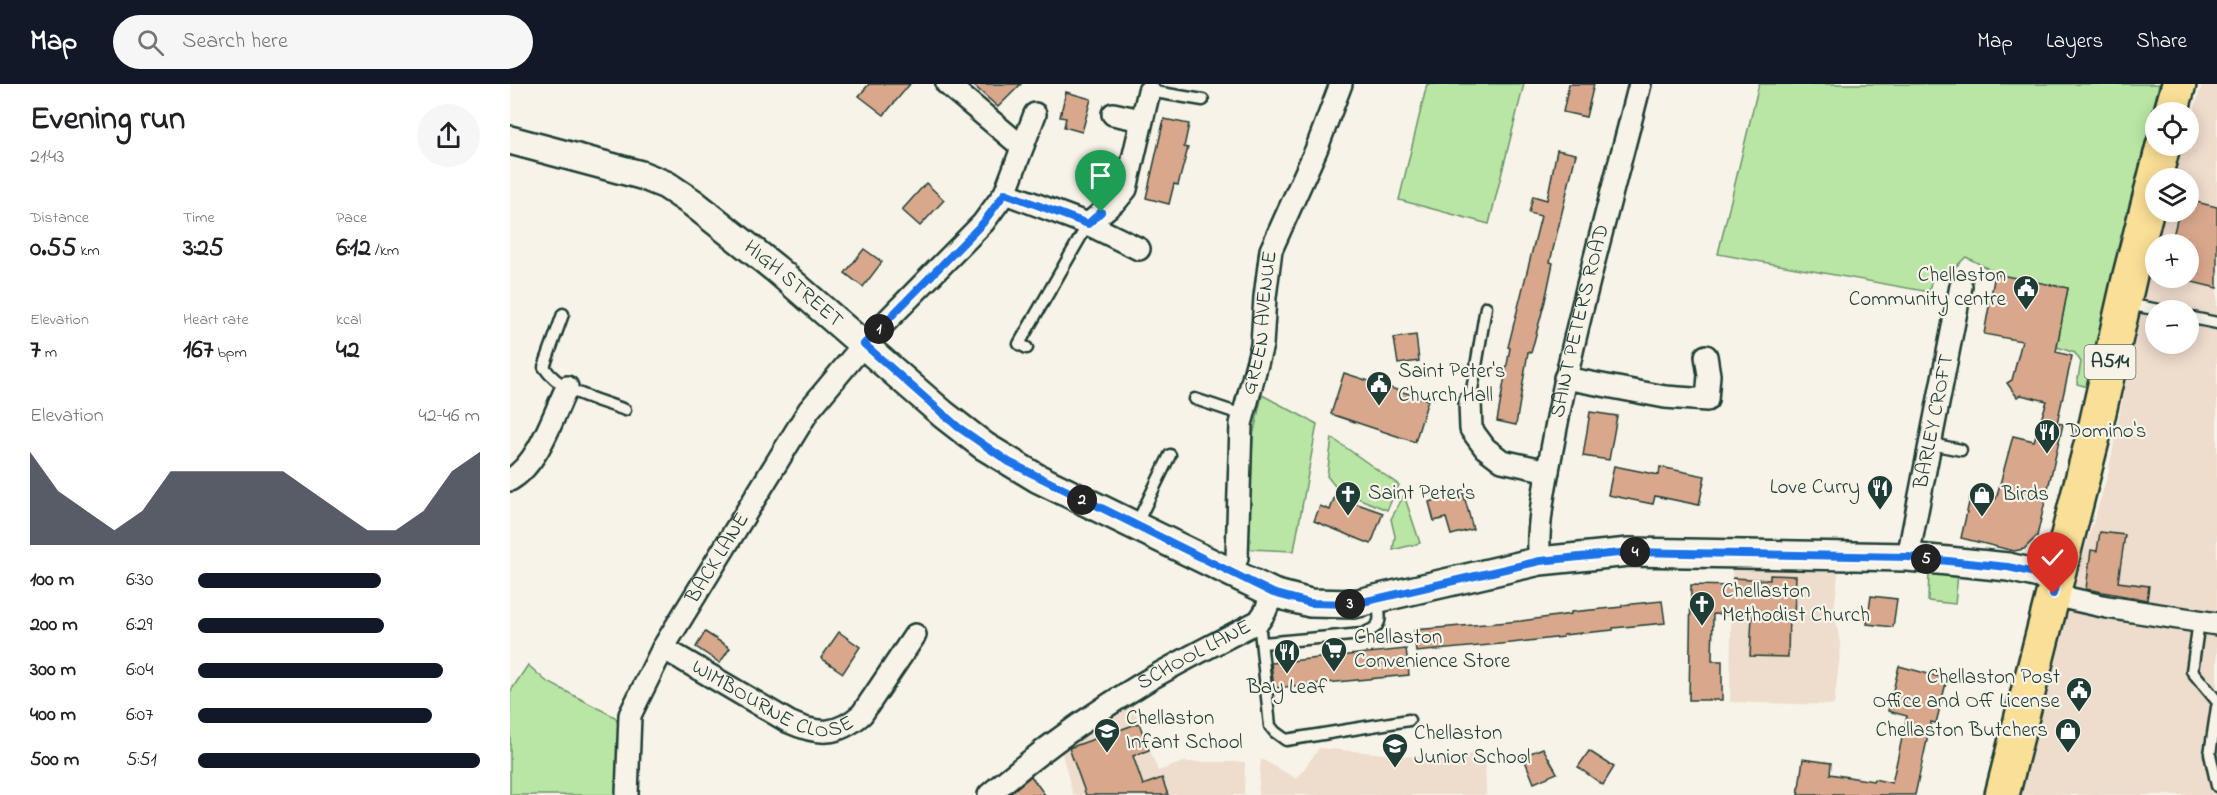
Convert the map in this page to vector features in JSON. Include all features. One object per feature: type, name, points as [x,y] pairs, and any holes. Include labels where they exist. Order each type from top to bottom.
[{"type":"main road","points":[[2174,102],[2179,84]]},
{"type":"main road","name":"A514","points":[[2001,795],[2096,425],[2161,156]]},
{"type":"street","points":[[947,84],[1015,141],[1023,145]]},
{"type":"street","name":"GREEN AVENUE","points":[[1230,573],[1237,558],[1240,424],[1262,345],[1271,250],[1316,150],[1341,84]]},
{"type":"street","name":"SAINT PETER'S ROAD","points":[[1540,561],[1538,548],[1548,471],[1565,378],[1640,84]]},
{"type":"street","points":[[1088,224],[1117,200],[1126,189],[1149,92]]},
{"type":"street","name":"BACK LANE","points":[[627,795],[630,715],[663,648],[809,410],[864,344],[983,223],[1005,193],[1035,114]]},
{"type":"street","points":[[1113,114],[1141,120]]},
{"type":"street","name":"HIGH STREET","points":[[510,140],[666,185],[735,236],[864,344],[958,427],[1009,462],[1273,593],[1310,603],[1354,604],[1540,561],[1629,552],[1908,557],[2008,567],[2055,586]]},
{"type":"street","points":[[1005,193],[1088,224],[1139,249]]},
{"type":"street","name":"BARLEY CROFT","points":[[1908,557],[1960,286]]},
{"type":"street","points":[[1565,378],[1665,397],[1707,400],[1709,375],[1706,356]]},
{"type":"street","points":[[510,480],[534,455],[567,387]]},
{"type":"street","points":[[1470,402],[1471,429],[1485,448],[1502,461],[1548,471]]},
{"type":"street","points":[[2055,586],[2107,608],[2208,623]]},
{"type":"street","name":"SCHOOL LANE","points":[[988,795],[1023,765],[1099,712],[1146,682],[1259,621],[1273,593]]},
{"type":"street","name":"WIMBOURNE CLOSE","points":[[663,648],[789,722],[802,728],[828,732],[852,723],[862,714],[915,635]]},
{"type":"lane","points":[[1149,92],[1203,100]]},
{"type":"lane","points":[[1027,348],[1019,344],[1088,224]]},
{"type":"lane","points":[[2124,303],[2145,307]]},
{"type":"lane","points":[[1470,402],[1486,308]]},
{"type":"lane","points":[[563,314],[544,367],[551,378],[567,387],[625,410]]},
{"type":"lane","points":[[2199,319],[2217,323]]},
{"type":"lane","points":[[1195,399],[1243,415]]},
{"type":"lane","points":[[1930,444],[1961,450]]},
{"type":"lane","points":[[1136,525],[1170,455]]},
{"type":"lane","points":[[1262,643],[1362,634],[1373,630],[1378,625],[1381,616],[1377,600]]},
{"type":"lane","points":[[1259,621],[1270,726],[1286,740],[1409,720]]},
{"type":"lane","points":[[2208,623],[2192,671],[2217,701]]},
{"type":"lane","points":[[2217,707],[2210,754],[2217,786]]},
{"type":"shaded area","points":[[2202,84],[2217,84],[2217,614],[2135,603],[2217,633],[2217,795],[2019,795],[2067,608],[2108,474],[2145,285],[2145,288],[2199,288],[2199,234],[2158,234],[2161,222],[2199,222],[2199,168],[2176,168],[2180,156],[2199,156],[2199,102],[2197,102]]},
{"type":"shaded area","points":[[1732,567],[1838,573],[1834,613],[1841,646],[1834,705],[1730,702]]},
{"type":"shaded area","name":"Chellaston Infant School","points":[[1130,698],[1158,771],[1184,762],[1245,762],[1244,795],[1073,795],[1060,746]]},
{"type":"shaded area","name":"Chellaston Junior School","points":[[1319,748],[1440,759],[1485,752],[1486,795],[1258,795],[1261,759],[1297,779]]},
{"type":"green space","points":[[1427,84],[1524,84],[1489,224],[1399,200]]},
{"type":"green space","points":[[1759,84],[2159,84],[2155,102],[2145,102],[2145,144],[2088,387],[2077,384],[2081,362],[2075,353],[2057,347],[2068,288],[1995,275],[1989,269],[1966,257],[1948,274],[1933,272],[1929,292],[1718,254]]},
{"type":"green space","points":[[1262,395],[1317,424],[1294,551],[1248,549],[1253,436]]},
{"type":"green space","points":[[1332,438],[1399,485],[1387,510],[1338,490],[1327,476]]},
{"type":"green space","points":[[1404,495],[1420,543],[1393,550],[1395,536],[1391,519]]},
{"type":"green space","points":[[1929,572],[1958,574],[1955,604],[1928,601]]},
{"type":"green space","points":[[528,665],[546,681],[615,717],[621,730],[617,750],[617,795],[510,795],[510,692]]},
{"type":"building","points":[[869,84],[910,84],[884,115],[859,96]]},
{"type":"building","points":[[972,84],[1021,84],[998,107]]},
{"type":"building","points":[[1569,84],[1594,84],[1586,117],[1563,112]]},
{"type":"building","points":[[1066,92],[1091,99],[1082,132],[1064,127],[1066,118],[1060,117]]},
{"type":"building","points":[[1164,119],[1189,124],[1184,147],[1188,148],[1178,185],[1174,184],[1169,204],[1146,198]]},
{"type":"building","points":[[1557,150],[1576,154],[1550,262],[1553,263],[1545,301],[1531,353],[1528,352],[1516,425],[1497,421],[1510,348],[1508,347],[1541,216],[1529,213],[1533,196],[1547,200]]},
{"type":"building","points":[[926,183],[944,200],[920,226],[902,210]]},
{"type":"building","points":[[2199,203],[2217,207],[2217,288],[2199,284],[2199,234],[2174,234],[2176,222],[2199,222]]},
{"type":"building","points":[[864,249],[882,262],[863,287],[845,273]]},
{"type":"building","points":[[1995,274],[2068,288],[2056,352],[2072,356],[2057,423],[2063,424],[2037,536],[2024,549],[2014,551],[1961,538],[1971,494],[1996,499],[2013,436],[2034,441],[2047,401],[2021,395],[2017,397],[2007,383],[2012,380],[2022,341],[1984,334]]},
{"type":"building","points":[[1416,335],[1419,361],[1398,364],[1394,338]]},
{"type":"building","name":"Saint Peter's Church Hall","points":[[1344,373],[1428,400],[1415,442],[1331,414]]},
{"type":"building","points":[[1590,412],[1617,416],[1609,460],[1583,456]]},
{"type":"building","points":[[1614,466],[1659,475],[1660,467],[1705,476],[1699,505],[1655,496],[1653,504],[1608,495]]},
{"type":"building","points":[[1463,492],[1473,529],[1451,535],[1446,518],[1434,521],[1429,502]]},
{"type":"building","name":"Saint Peter's","points":[[1335,496],[1383,513],[1371,544],[1314,521],[1320,506],[1330,510]]},
{"type":"building","points":[[2100,532],[2125,535],[2118,582],[2149,586],[2147,600],[2086,589],[2091,550],[2097,551]]},
{"type":"building","points":[[1770,575],[1796,576],[1794,615],[1789,614],[1788,657],[1750,656],[1752,616],[1713,614],[1712,661],[1722,661],[1722,700],[1689,700],[1691,585],[1733,586],[1733,578],[1770,580]]},
{"type":"building","points":[[1871,596],[1897,599],[1893,627],[1867,624]]},
{"type":"building","points":[[1662,601],[1665,623],[1613,628],[1613,630],[1563,635],[1563,637],[1416,652],[1414,630],[1521,621],[1571,614],[1571,612]]},
{"type":"building","points":[[705,632],[730,648],[720,663],[696,647]]},
{"type":"building","points":[[839,632],[860,647],[843,673],[821,658]]},
{"type":"building","points":[[1406,649],[1409,675],[1274,688],[1271,663]]},
{"type":"building","points":[[1899,666],[1947,679],[1936,723],[1931,722],[1915,795],[1798,795],[1803,759],[1831,763],[1830,774],[1892,783],[1907,716],[1888,711]]},
{"type":"building","points":[[1139,723],[1149,750],[1133,756],[1143,785],[1162,778],[1168,795],[1086,795],[1069,748]]},
{"type":"building","points":[[1543,748],[1557,773],[1534,783],[1523,756]]},
{"type":"building","points":[[1589,751],[1614,767],[1603,785],[1578,767]]},
{"type":"building","points":[[1031,776],[1045,795],[1009,795],[1015,789]]},
{"type":"place","name":"Chellaston Community centre","points":[[2026,311]]},
{"type":"place","name":"Saint Peter's Church Hall","points":[[1379,407]]},
{"type":"place","name":"Domino's","points":[[2047,455]]},
{"type":"place","name":"Love Curry","points":[[1880,511]]},
{"type":"place","name":"Saint Peter's","points":[[1348,517]]},
{"type":"place","name":"Birds","points":[[1982,518]]},
{"type":"place","name":"Chellaston Methodist Church","points":[[1702,627]]},
{"type":"place","name":"Chellaston Convenience Store","points":[[1334,673]]},
{"type":"place","name":"Bay Leaf","points":[[1287,675]]},
{"type":"place","name":"Chellaston Post Office and Off License","points":[[2079,713]]},
{"type":"place","name":"Chellaston Infant School","points":[[1107,754]]},
{"type":"place","name":"Chellaston Butchers","points":[[2068,754]]},
{"type":"place","name":"Chellaston Junior School","points":[[1395,769]]},
{"type":"route","points":[[1101,212],[1088,224],[1005,193],[983,223],[864,344],[958,427],[1009,462],[1037,478],[1273,593],[1310,603],[1354,604],[1540,561],[1629,552],[1908,557],[2008,567],[2057,578],[2053,594]]}]
